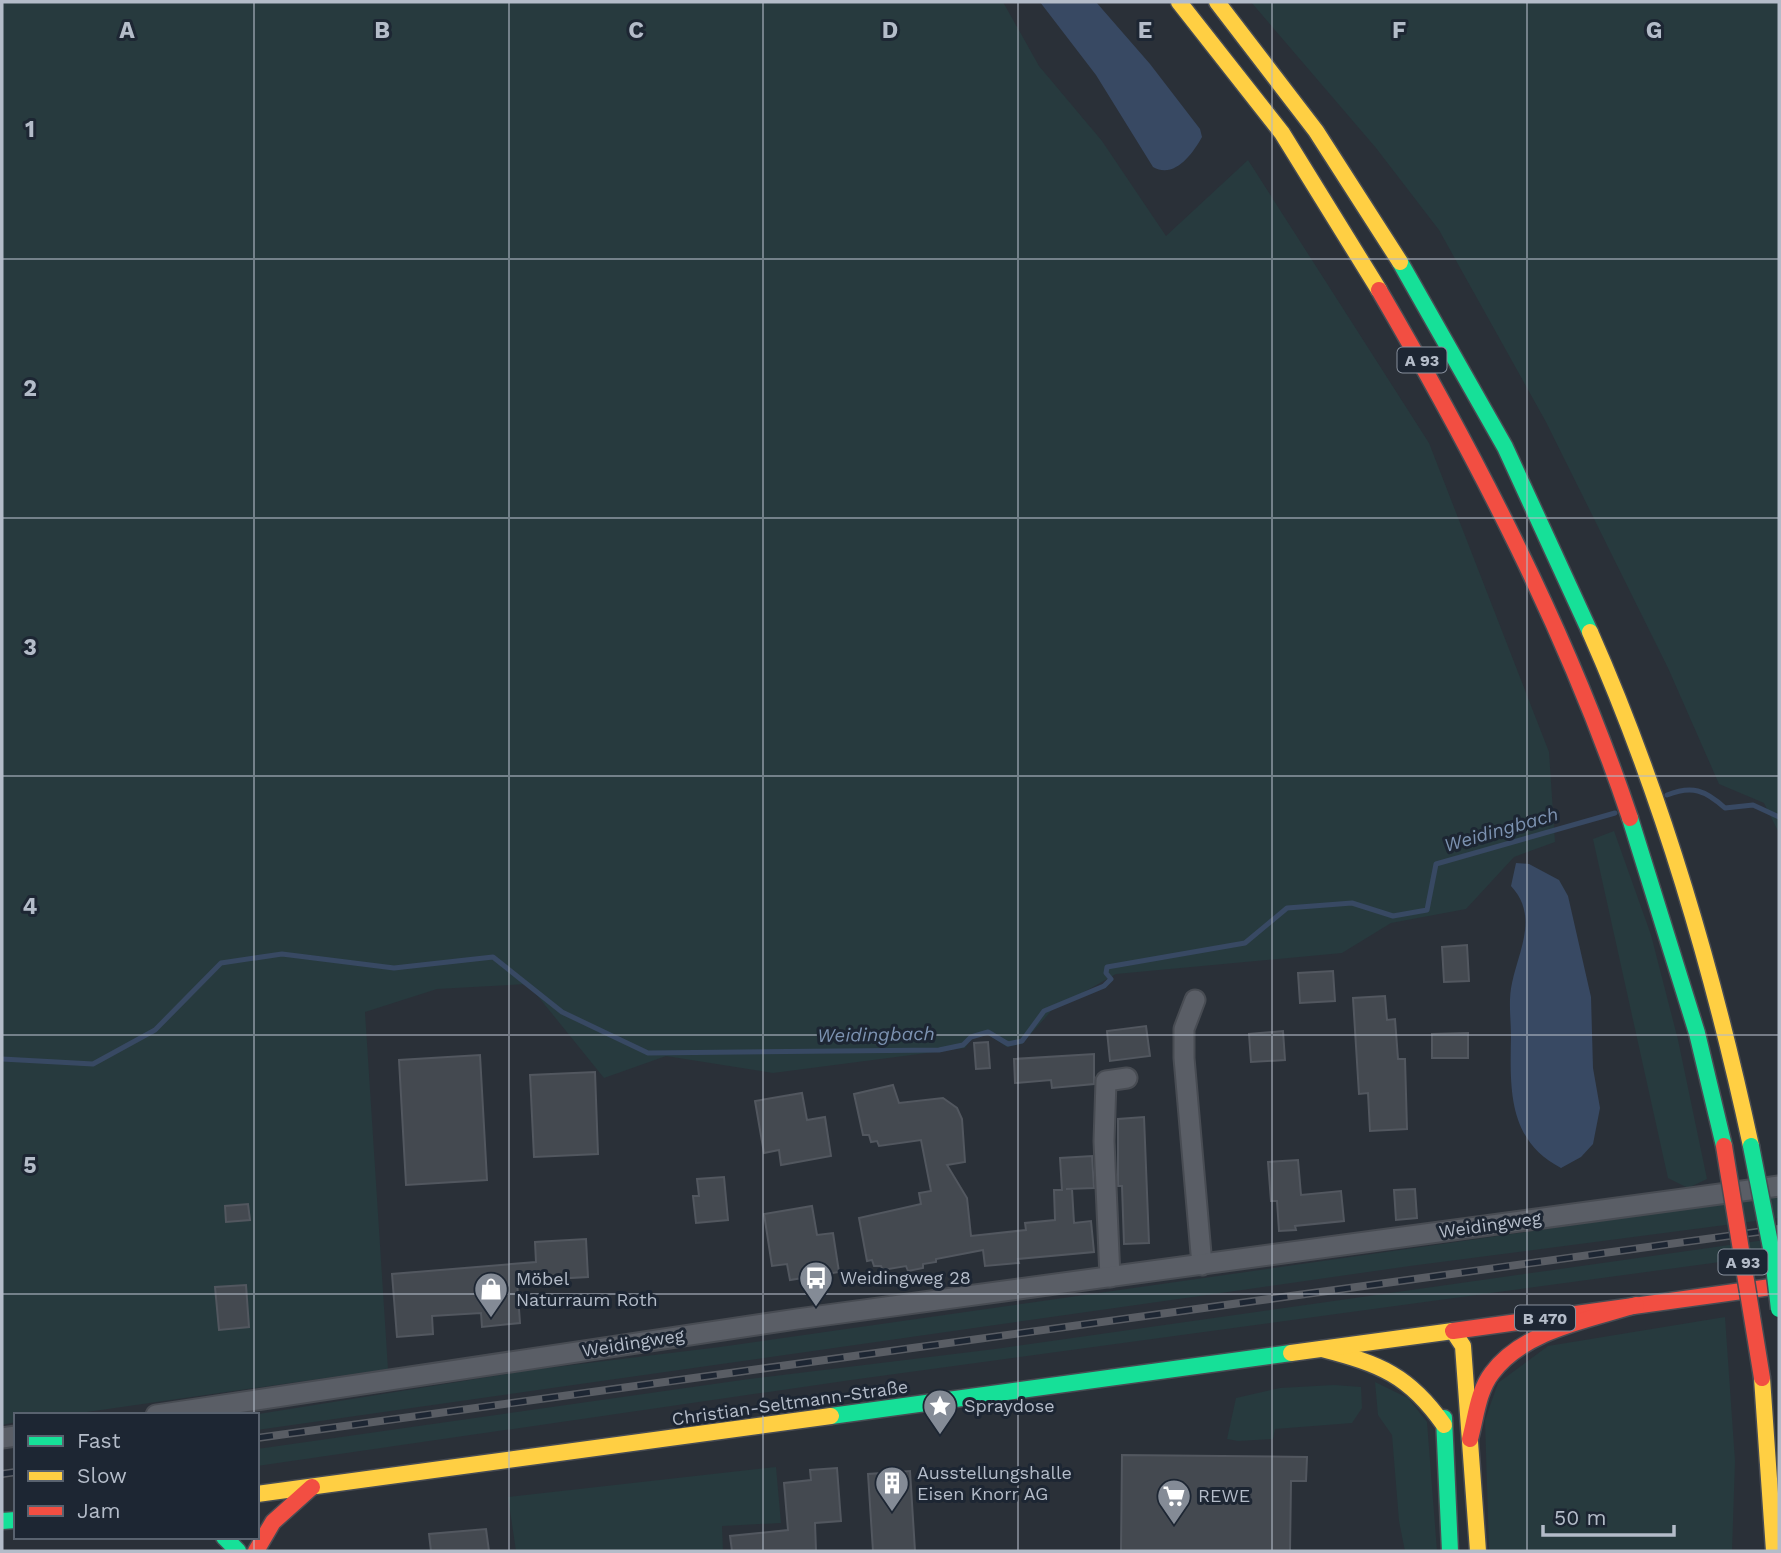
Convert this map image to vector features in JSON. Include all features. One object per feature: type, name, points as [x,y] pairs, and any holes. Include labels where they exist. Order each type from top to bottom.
[{"type":"main road","name":"A 93","points":[[1179,2],[1267,112],[1417,352],[1524,555],[1571,664],[1640,842],[1707,1067],[1724,1146],[1762,1378],[1774,1551]]},
{"type":"main road","name":"A 93","points":[[1217,2],[1328,150],[1441,334],[1489,420],[1570,584],[1635,744],[1668,836],[1714,982],[1751,1146],[1773,1258],[1779,1308]]},
{"type":"main road","name":"B 470","points":[[1453,1331],[1779,1286]]},
{"type":"main road","points":[[1470,1439],[1481,1394],[1493,1372],[1509,1355],[1530,1342],[1636,1305]]},
{"type":"main road","points":[[1445,1350],[1453,1331]]},
{"type":"main road","points":[[1453,1331],[1463,1346],[1478,1551]]},
{"type":"main road","name":"Christian-Seltmann-Straße","points":[[259,1494],[1453,1331]]},
{"type":"main road","points":[[1322,1349],[1376,1363],[1398,1373],[1417,1389],[1444,1424]]},
{"type":"main road","points":[[1444,1400],[1450,1551]]},
{"type":"main road","points":[[1754,1514],[1764,1427]]},
{"type":"main road","points":[[256,1551],[273,1522],[312,1487]]},
{"type":"street","points":[[1195,1000],[1184,1029],[1184,1058],[1202,1265]]},
{"type":"street","points":[[1110,1277],[1104,1141],[1106,1081],[1127,1077]]},
{"type":"street","name":"Weidingweg","points":[[169,1413],[757,1324],[1779,1186]]},
{"type":"green space","points":[[2,2],[1003,2],[1039,66],[1102,141],[1166,236],[1248,160],[1429,443],[1549,752],[1555,842],[1514,857],[1466,909],[1391,923],[1342,953],[1116,974],[1052,1010],[1022,1044],[1007,1047],[987,1034],[972,1038],[965,1048],[773,1073],[666,1056],[604,1078],[528,984],[437,989],[365,1012],[388,1369],[80,1413],[14,1413],[14,1422],[2,1425]]},
{"type":"green space","points":[[1251,2],[1779,2],[1779,833],[1764,803],[1719,784],[1668,668],[1546,422],[1439,230],[1376,148]]},
{"type":"green space","points":[[1614,831],[1651,935],[1678,1040],[1707,1179],[1688,1188],[1668,1178],[1593,839]]},
{"type":"green space","points":[[1779,1196],[1779,1218],[1410,1266],[259,1430],[259,1414],[531,1370],[720,1347]]},
{"type":"green space","points":[[1779,1238],[1779,1254],[851,1380],[259,1466],[259,1449],[749,1379],[995,1349]]},
{"type":"green space","points":[[1725,1317],[1735,1461],[1732,1551],[1489,1551],[1485,1420],[1498,1383],[1548,1346]]},
{"type":"green space","points":[[1375,1382],[1408,1398],[1427,1422],[1437,1551],[1405,1551],[1399,1521],[1392,1435],[1378,1415]]},
{"type":"green space","points":[[1334,1385],[1361,1387],[1362,1408],[1352,1423],[1275,1429],[1273,1439],[1227,1439],[1236,1398],[1280,1388]]},
{"type":"green space","points":[[776,1467],[781,1523],[722,1526],[723,1551],[516,1551],[508,1497]]},
{"type":"water","points":[[1040,2],[1096,2],[1150,64],[1200,129],[1202,137],[1182,163],[1168,170],[1153,167],[1096,75]]},
{"type":"water","points":[[1516,863],[1529,864],[1559,880],[1568,896],[1591,997],[1593,1068],[1600,1108],[1593,1144],[1581,1157],[1561,1168],[1544,1157],[1531,1143],[1522,1128],[1512,1094],[1510,996],[1525,933],[1524,909],[1511,886]]},
{"type":"building","points":[[1467,945],[1469,981],[1444,982],[1442,947]]},
{"type":"building","points":[[1333,971],[1335,1001],[1300,1003],[1298,973]]},
{"type":"building","points":[[1385,996],[1387,1020],[1395,1019],[1398,1059],[1405,1059],[1407,1129],[1370,1131],[1368,1093],[1359,1094],[1353,998]]},
{"type":"building","points":[[1146,1026],[1150,1056],[1110,1061],[1107,1031]]},
{"type":"building","points":[[1283,1031],[1285,1060],[1251,1062],[1249,1034]]},
{"type":"building","points":[[1468,1033],[1468,1058],[1432,1058],[1432,1034]]},
{"type":"building","points":[[988,1042],[990,1068],[976,1069],[974,1043]]},
{"type":"building","points":[[1094,1054],[1094,1084],[1052,1088],[1051,1080],[1015,1083],[1014,1059]]},
{"type":"building","points":[[480,1055],[487,1180],[406,1185],[399,1060]]},
{"type":"building","points":[[595,1072],[598,1154],[534,1157],[530,1075]]},
{"type":"building","points":[[893,1085],[899,1103],[943,1098],[957,1108],[962,1119],[965,1162],[947,1165],[967,1198],[971,1236],[1026,1230],[1025,1223],[1055,1220],[1054,1190],[1062,1190],[1060,1158],[1092,1156],[1094,1188],[1066,1189],[1072,1189],[1074,1223],[1091,1221],[1094,1252],[1018,1259],[1019,1263],[985,1266],[983,1250],[936,1259],[936,1262],[923,1264],[923,1268],[908,1271],[906,1266],[883,1270],[881,1266],[874,1266],[872,1260],[867,1261],[859,1218],[921,1204],[919,1193],[931,1191],[921,1140],[879,1146],[877,1141],[871,1142],[869,1135],[863,1135],[854,1094]]},
{"type":"building","points":[[802,1093],[807,1120],[825,1117],[831,1156],[781,1165],[779,1150],[764,1153],[755,1101]]},
{"type":"building","points":[[1144,1117],[1149,1243],[1124,1244],[1122,1186],[1118,1186],[1118,1119]]},
{"type":"building","points":[[1298,1160],[1301,1195],[1341,1191],[1344,1221],[1295,1226],[1296,1230],[1279,1231],[1277,1201],[1271,1201],[1268,1162]]},
{"type":"building","points":[[724,1177],[728,1220],[696,1223],[693,1196],[699,1196],[697,1179]]},
{"type":"building","points":[[1415,1189],[1417,1218],[1396,1220],[1394,1190]]},
{"type":"building","points":[[248,1204],[250,1220],[226,1222],[225,1206]]},
{"type":"building","points":[[812,1206],[817,1235],[833,1233],[839,1272],[790,1280],[787,1264],[772,1266],[764,1214]]},
{"type":"building","points":[[586,1239],[588,1277],[517,1281],[520,1323],[482,1327],[481,1313],[432,1316],[433,1334],[397,1337],[392,1274],[536,1262],[535,1242]]},
{"type":"building","points":[[246,1285],[249,1327],[219,1330],[215,1287]]},
{"type":"building","points":[[1122,1455],[1307,1457],[1306,1481],[1291,1481],[1290,1551],[1121,1551]]},
{"type":"building","points":[[837,1468],[841,1521],[815,1523],[816,1551],[732,1551],[730,1536],[788,1530],[784,1483],[811,1480],[810,1470]]},
{"type":"building","name":"Ausstellungshalle Eisen Knorr AG","points":[[910,1471],[915,1551],[873,1551],[868,1474]]},
{"type":"building","points":[[486,1529],[489,1551],[431,1551],[429,1534]]},
{"type":"waterway","name":"Weidingbach","points":[[1667,795],[1684,790],[1698,791],[1725,808],[1753,805],[1779,817]]},
{"type":"waterway","name":"Weidingbach","points":[[2,1059],[93,1064],[155,1030],[221,963],[282,954],[394,968],[493,957],[562,1012],[648,1053],[939,1050],[963,1045],[971,1037],[988,1032],[1008,1044],[1022,1041],[1044,1011],[1104,986],[1111,979],[1106,973],[1107,967],[1245,943],[1287,908],[1352,903],[1393,916],[1427,910],[1436,864],[1615,813]]},
{"type":"railway","points":[[259,1438],[1779,1229]]},
{"type":"railway","points":[[2,1474],[14,1472]]},
{"type":"traffic: fast","points":[[1400,262],[1505,447],[1590,632]]},
{"type":"traffic: fast","points":[[1630,818],[1697,1033],[1724,1146]]},
{"type":"traffic: fast","points":[[1751,1146],[1773,1258],[1779,1309]]},
{"type":"traffic: fast","points":[[831,1416],[1291,1353]]},
{"type":"traffic: fast","points":[[1444,1418],[1450,1551]]},
{"type":"traffic: fast","points":[[2,1521],[14,1520]]},
{"type":"traffic: fast","points":[[226,1539],[238,1551]]},
{"type":"traffic: slow","points":[[1179,2],[1282,133],[1379,290]]},
{"type":"traffic: slow","points":[[1217,2],[1316,131],[1400,262]]},
{"type":"traffic: slow","points":[[1590,632],[1641,757],[1684,885],[1720,1015],[1751,1146]]},
{"type":"traffic: slow","points":[[1291,1353],[1453,1331]]},
{"type":"traffic: slow","points":[[1453,1331],[1463,1346],[1478,1551]]},
{"type":"traffic: slow","points":[[1322,1349],[1361,1360],[1392,1374],[1418,1394],[1444,1425]]},
{"type":"traffic: slow","points":[[1762,1378],[1774,1551]]},
{"type":"traffic: slow","points":[[259,1494],[831,1416]]},
{"type":"traffic: jam","points":[[1379,290],[1451,417],[1518,548],[1578,681],[1630,818]]},
{"type":"traffic: jam","points":[[1724,1146],[1762,1378]]},
{"type":"traffic: jam","points":[[1453,1331],[1771,1287]]},
{"type":"traffic: jam","points":[[1470,1439],[1487,1380],[1505,1358],[1521,1346],[1558,1328],[1636,1305]]},
{"type":"traffic: jam","points":[[256,1551],[273,1522],[312,1487]]},
{"type":"place","name":"Weidingweg 28","points":[[816,1308]]},
{"type":"place","name":"Möbel Naturraum Roth","points":[[491,1319]]},
{"type":"place","name":"Spraydose","points":[[940,1436]]},
{"type":"place","name":"Ausstellungshalle Eisen Knorr AG","points":[[892,1513]]},
{"type":"place","name":"REWE","points":[[1174,1526]]}]
